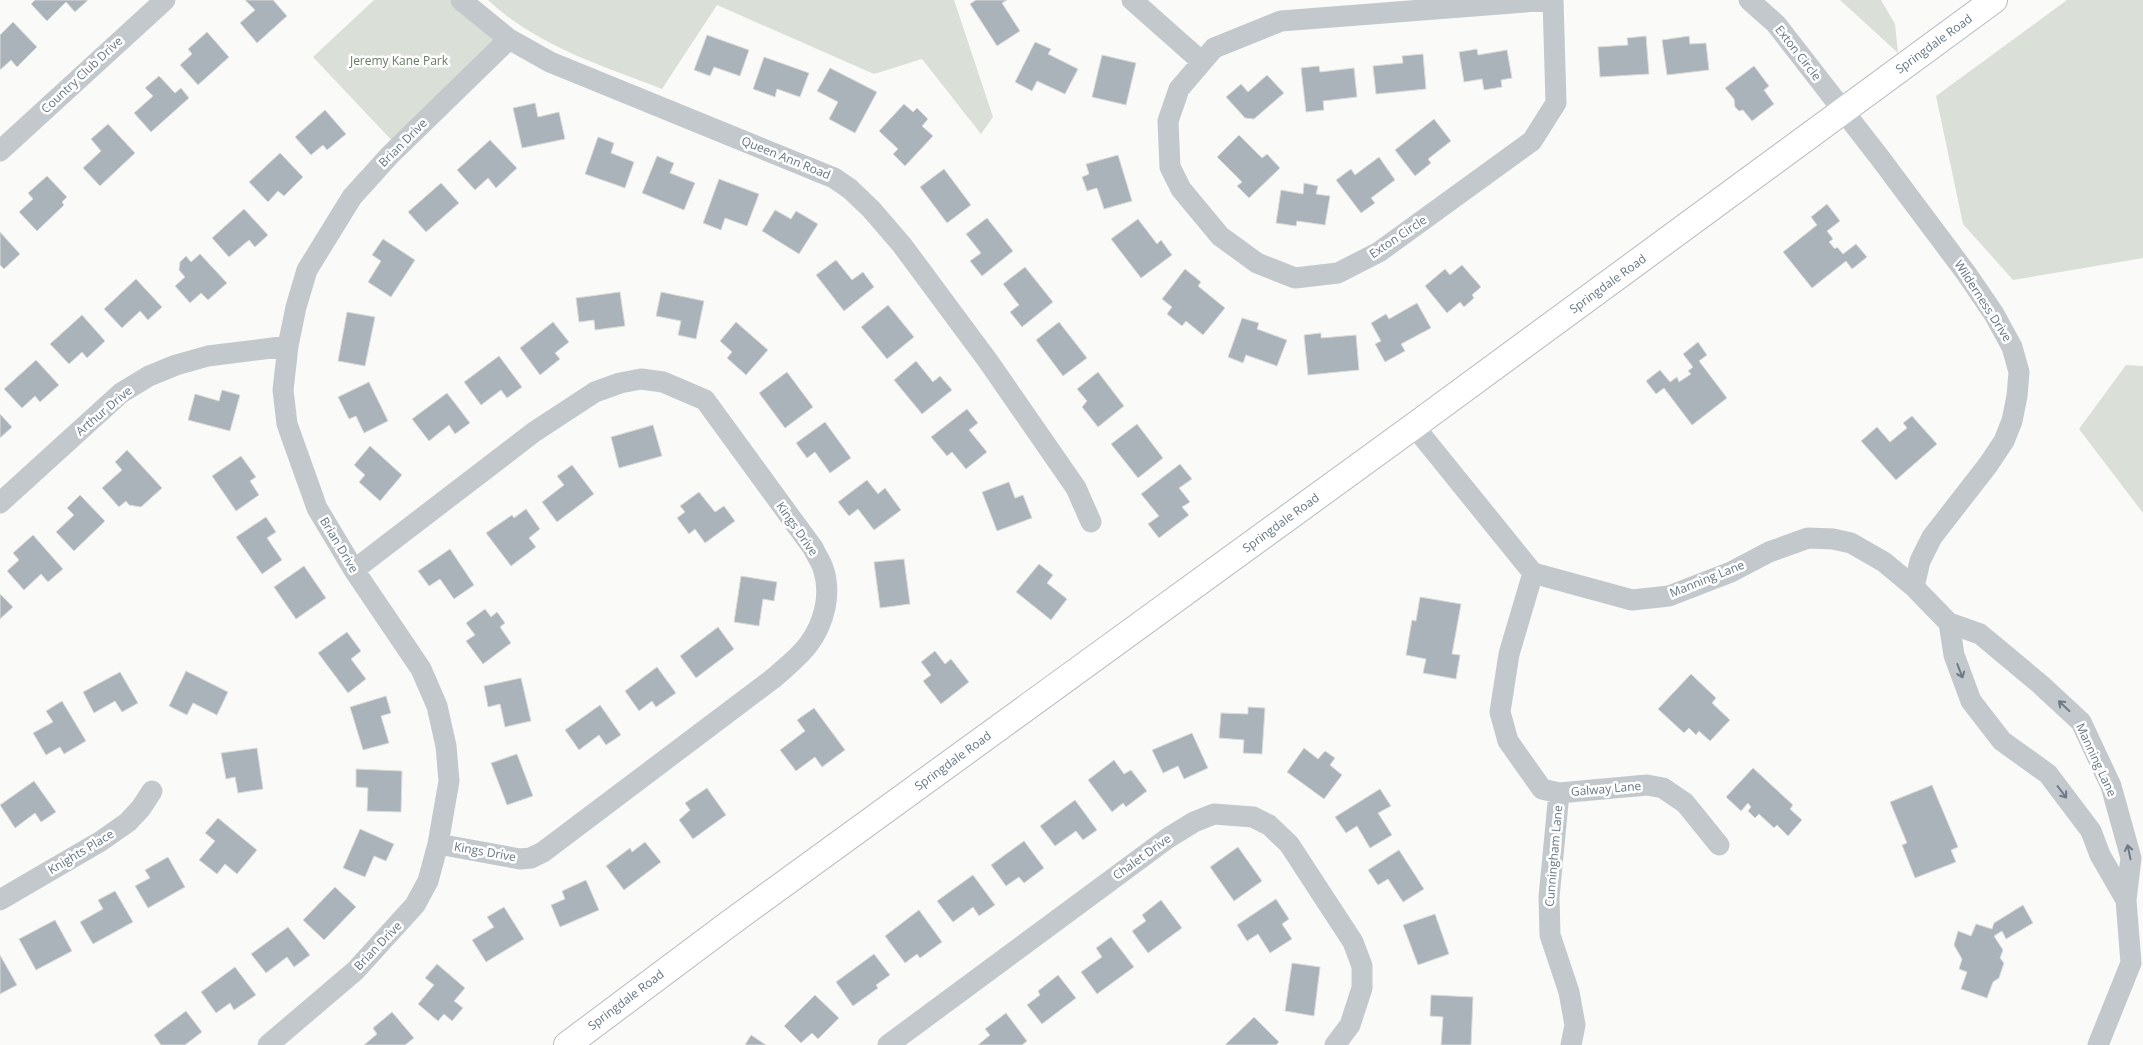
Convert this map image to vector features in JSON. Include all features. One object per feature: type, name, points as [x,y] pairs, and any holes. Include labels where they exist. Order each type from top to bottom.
[{"type":"main road","name":"Springdale Road","points":[[567,1045],[746,912],[1414,426],[1994,0]]},
{"type":"street","name":"Country Club Drive","points":[[0,151],[164,0]]},
{"type":"street","name":"Queen Ann Road","points":[[461,0],[508,39],[550,62],[834,178],[850,189],[871,209],[902,245],[988,361],[1076,488],[1091,522]]},
{"type":"street","points":[[1132,0],[1202,62]]},
{"type":"street","name":"Exton Circle","points":[[1551,0],[1556,103],[1532,141],[1379,252],[1338,273],[1295,278],[1257,263],[1220,236],[1181,189],[1170,167],[1168,121],[1178,89],[1214,48],[1281,21],[1551,0]]},
{"type":"street","name":"Exton Circle","points":[[1749,0],[1776,24],[1843,111]]},
{"type":"street","name":"Brian Drive","points":[[268,1045],[354,971],[415,906],[428,882],[438,844],[449,781],[446,746],[437,706],[421,669],[354,570],[317,508],[287,424],[283,390],[288,346],[296,306],[307,270],[352,197],[390,155],[508,39]]},
{"type":"street","name":"Wilderness Drive","points":[[1843,111],[1972,281],[2012,346],[2019,372],[2012,421],[2004,441],[1988,465],[1932,537],[1920,561],[1914,587]]},
{"type":"street","name":"Arthur Drive","points":[[0,503],[122,393],[149,376],[176,365],[208,356],[288,346]]},
{"type":"street","name":"Kings Drive","points":[[354,570],[541,427],[595,392],[620,383],[641,379],[663,382],[704,400],[812,548],[823,569],[827,588],[826,606],[820,626],[808,646],[775,677],[543,852],[531,858],[520,859],[438,844]]},
{"type":"street","points":[[1414,426],[1532,573]]},
{"type":"street","name":"Manning Lane","points":[[1532,573],[1632,600],[1669,596],[1731,572],[1769,552],[1808,538],[1833,538],[1851,543],[1884,562],[1914,587],[1949,623],[1980,634],[2040,684],[2081,722],[2111,786],[2131,858],[2131,963],[2098,1045]]},
{"type":"street","name":"Cunningham Lane","points":[[1532,573],[1509,654],[1500,712],[1508,741],[1524,765],[1542,789],[1559,793],[1549,897],[1550,935],[1568,992],[1575,1025],[1571,1045]]},
{"type":"street","name":"Manning Lane","points":[[1949,623],[1954,655],[1971,701],[2002,741],[2048,774],[2091,831],[2100,855],[2132,906]]},
{"type":"street","name":"Galway Lane","points":[[1559,793],[1647,785],[1663,788],[1685,802],[1719,845]]},
{"type":"street","name":"Knights Place","points":[[0,900],[101,841],[128,822],[141,808],[152,791]]},
{"type":"street","name":"Chalet Drive","points":[[888,1045],[1168,838],[1194,822],[1214,814],[1253,817],[1269,825],[1289,844],[1353,942],[1362,971],[1362,988],[1350,1025],[1335,1045]]},
{"type":"green space","name":"Jeremy Kane Park","points":[[374,0],[461,0],[509,39],[398,147],[313,57]]},
{"type":"green space","points":[[488,0],[954,0],[993,117],[981,134],[922,59],[874,74],[717,5],[662,89],[570,53],[527,30]]},
{"type":"green space","points":[[1840,0],[1881,0],[1895,24],[1898,53]]},
{"type":"green space","points":[[2067,0],[2143,0],[2143,258],[2013,280],[1963,224],[1936,96]]},
{"type":"green space","points":[[2126,365],[2143,366],[2143,513],[2079,429]]},
{"type":"building","points":[[35,0],[88,0],[75,12],[66,2],[47,21],[31,4]]},
{"type":"building","points":[[245,0],[273,0],[287,16],[257,43],[240,23],[255,10]]},
{"type":"building","points":[[976,0],[1007,0],[1002,3],[1020,31],[997,46],[970,4]]},
{"type":"building","points":[[13,22],[37,47],[17,67],[11,60],[0,70],[0,35]]},
{"type":"building","points":[[207,32],[229,57],[198,85],[180,65],[192,54],[188,49]]},
{"type":"building","points":[[707,35],[749,50],[740,76],[714,67],[710,76],[694,70]]},
{"type":"building","points":[[1646,36],[1649,74],[1600,77],[1598,47],[1628,45],[1627,38]]},
{"type":"building","points":[[1689,36],[1690,44],[1706,43],[1709,70],[1667,75],[1662,40]]},
{"type":"building","points":[[1035,42],[1051,49],[1048,54],[1078,69],[1065,94],[1037,81],[1032,91],[1015,82]]},
{"type":"building","points":[[1477,49],[1478,55],[1507,50],[1512,78],[1501,80],[1502,87],[1484,90],[1482,79],[1464,82],[1459,52]]},
{"type":"building","points":[[1423,54],[1426,89],[1376,94],[1373,66],[1403,63],[1402,56]]},
{"type":"building","points":[[1102,55],[1136,63],[1126,105],[1092,97]]},
{"type":"building","points":[[764,57],[809,73],[800,97],[777,89],[775,97],[753,89]]},
{"type":"building","points":[[1319,66],[1320,72],[1354,68],[1357,97],[1323,101],[1324,110],[1306,112],[1301,68]]},
{"type":"building","points":[[1754,66],[1769,86],[1764,90],[1774,104],[1752,121],[1743,110],[1739,111],[1735,107],[1734,99],[1725,88]]},
{"type":"building","points":[[830,68],[877,92],[855,133],[829,119],[838,102],[817,91]]},
{"type":"building","points":[[1267,75],[1284,93],[1254,119],[1245,118],[1226,97],[1241,84],[1248,92]]},
{"type":"building","points":[[159,76],[175,93],[181,88],[189,98],[151,132],[134,113],[153,96],[145,88]]},
{"type":"building","points":[[535,103],[538,117],[559,112],[565,139],[522,148],[513,108]]},
{"type":"building","points":[[904,104],[913,112],[917,108],[928,119],[922,126],[933,136],[905,166],[893,154],[898,149],[879,131]]},
{"type":"building","points":[[325,110],[346,134],[327,150],[323,145],[311,155],[295,137]]},
{"type":"building","points":[[1434,119],[1451,141],[1428,159],[1431,163],[1415,176],[1395,150]]},
{"type":"building","points":[[108,124],[135,153],[100,186],[83,168],[101,151],[91,139]]},
{"type":"building","points":[[1239,135],[1262,158],[1267,154],[1280,168],[1249,198],[1237,186],[1242,182],[1217,157]]},
{"type":"building","points":[[598,137],[614,143],[611,153],[634,162],[625,188],[585,174]]},
{"type":"building","points":[[490,140],[517,168],[496,188],[488,178],[475,190],[457,170]]},
{"type":"building","points":[[280,153],[303,177],[284,196],[278,191],[268,202],[249,182]]},
{"type":"building","points":[[1118,155],[1132,201],[1104,209],[1097,188],[1087,191],[1082,177],[1089,174],[1086,164]]},
{"type":"building","points":[[657,156],[674,163],[670,173],[695,183],[684,210],[642,193]]},
{"type":"building","points":[[1379,157],[1395,180],[1371,198],[1375,203],[1361,213],[1336,180],[1351,169],[1355,175]]},
{"type":"building","points":[[944,169],[971,205],[947,223],[920,187]]},
{"type":"building","points":[[47,176],[67,197],[62,202],[64,205],[37,231],[19,212],[33,199],[28,193]]},
{"type":"building","points":[[719,179],[759,194],[747,226],[725,218],[721,230],[703,223]]},
{"type":"building","points":[[441,183],[459,203],[426,232],[408,212]]},
{"type":"building","points":[[1304,183],[1318,186],[1316,194],[1330,196],[1325,225],[1297,221],[1296,226],[1276,223],[1281,190],[1303,194]]},
{"type":"building","points":[[1827,204],[1840,221],[1827,231],[1833,239],[1829,242],[1843,254],[1856,244],[1867,257],[1852,269],[1846,261],[1812,288],[1783,252],[1817,225],[1811,217]]},
{"type":"building","points":[[244,209],[268,235],[255,247],[249,240],[229,257],[212,238]]},
{"type":"building","points":[[775,210],[791,219],[796,211],[818,224],[799,254],[762,231]]},
{"type":"building","points":[[987,218],[1013,251],[982,276],[970,261],[981,253],[966,234]]},
{"type":"building","points":[[1138,219],[1157,244],[1161,240],[1172,255],[1141,278],[1111,239]]},
{"type":"building","points":[[0,232],[20,254],[4,269],[0,265]]},
{"type":"building","points":[[383,239],[415,260],[391,297],[368,282],[381,261],[372,255]]},
{"type":"building","points":[[200,254],[227,283],[208,300],[201,293],[190,303],[175,286],[185,277],[179,270],[180,262],[186,256],[191,262]]},
{"type":"building","points":[[836,260],[852,280],[863,272],[874,287],[844,311],[816,275]]},
{"type":"building","points":[[1462,265],[1481,287],[1472,295],[1474,298],[1464,307],[1460,302],[1447,313],[1425,286],[1445,269],[1450,275]]},
{"type":"building","points":[[1025,267],[1053,302],[1022,327],[1010,312],[1019,305],[1003,284]]},
{"type":"building","points":[[1185,269],[1201,282],[1198,286],[1225,308],[1203,335],[1186,321],[1182,326],[1167,314],[1172,307],[1162,299]]},
{"type":"building","points":[[136,279],[162,307],[148,320],[140,311],[122,328],[104,309]]},
{"type":"building","points":[[620,292],[625,326],[595,330],[594,320],[579,322],[576,298]]},
{"type":"building","points":[[661,292],[704,301],[696,339],[678,335],[681,321],[656,316]]},
{"type":"building","points":[[1417,303],[1431,328],[1401,344],[1405,351],[1385,362],[1375,344],[1381,341],[1371,323],[1386,314],[1389,319]]},
{"type":"building","points":[[888,305],[914,337],[887,359],[861,327]]},
{"type":"building","points":[[347,312],[375,317],[365,366],[338,361]]},
{"type":"building","points":[[82,315],[105,341],[87,358],[82,352],[69,364],[50,344]]},
{"type":"building","points":[[1242,318],[1259,323],[1257,329],[1287,340],[1277,366],[1246,355],[1243,363],[1228,357]]},
{"type":"building","points":[[553,322],[569,342],[555,353],[560,359],[540,375],[520,348]]},
{"type":"building","points":[[736,322],[768,350],[746,375],[727,358],[732,352],[720,341]]},
{"type":"building","points":[[1059,322],[1087,358],[1063,376],[1036,340]]},
{"type":"building","points":[[1321,333],[1321,338],[1356,335],[1359,370],[1308,375],[1304,335]]},
{"type":"building","points":[[1698,342],[1707,355],[1699,361],[1727,398],[1692,425],[1664,388],[1656,394],[1646,381],[1660,370],[1670,382],[1677,377],[1679,382],[1691,374],[1688,371],[1693,367],[1683,354]]},
{"type":"building","points":[[499,356],[522,387],[507,398],[501,390],[481,405],[464,382]]},
{"type":"building","points":[[36,360],[59,385],[40,402],[35,396],[22,408],[4,389]]},
{"type":"building","points":[[916,361],[933,382],[940,376],[952,390],[922,414],[894,380]]},
{"type":"building","points":[[787,372],[813,407],[785,428],[759,393]]},
{"type":"building","points":[[1098,372],[1124,406],[1098,427],[1082,407],[1087,401],[1077,389]]},
{"type":"building","points":[[369,382],[388,421],[364,433],[356,416],[349,419],[338,397]]},
{"type":"building","points":[[222,390],[240,395],[230,431],[188,420],[195,394],[219,401]]},
{"type":"building","points":[[447,393],[470,423],[455,434],[449,425],[429,441],[412,419]]},
{"type":"building","points":[[967,409],[978,423],[969,430],[987,452],[966,469],[952,452],[947,456],[931,437]]},
{"type":"building","points":[[0,414],[12,427],[0,438]]},
{"type":"building","points":[[1912,416],[1937,444],[1896,480],[1861,441],[1877,427],[1890,442],[1907,428],[1903,423]]},
{"type":"building","points":[[825,422],[851,458],[830,473],[815,452],[807,458],[796,443]]},
{"type":"building","points":[[1137,424],[1163,458],[1138,478],[1111,444]]},
{"type":"building","points":[[653,425],[662,456],[619,468],[611,437]]},
{"type":"building","points":[[370,446],[402,475],[380,501],[359,482],[365,475],[354,465]]},
{"type":"building","points":[[127,450],[162,488],[141,507],[129,505],[126,501],[119,507],[102,488],[122,470],[115,462]]},
{"type":"building","points":[[241,456],[256,477],[250,481],[259,495],[236,511],[212,476]]},
{"type":"building","points":[[1180,464],[1192,479],[1179,488],[1190,502],[1182,507],[1189,515],[1159,538],[1148,524],[1159,516],[1141,494]]},
{"type":"building","points":[[572,465],[594,494],[557,522],[542,502],[564,485],[557,476]]},
{"type":"building","points":[[867,480],[878,494],[885,488],[901,510],[874,530],[858,509],[849,516],[838,502]]},
{"type":"building","points":[[1009,482],[1015,498],[1023,495],[1032,518],[997,531],[982,492]]},
{"type":"building","points":[[699,492],[715,512],[724,506],[735,521],[705,543],[695,529],[689,534],[677,518],[685,512],[680,506]]},
{"type":"building","points":[[80,495],[105,521],[74,551],[56,532],[74,515],[67,508]]},
{"type":"building","points":[[526,509],[540,529],[529,538],[536,547],[511,566],[486,533],[512,515],[514,518]]},
{"type":"building","points":[[266,517],[276,532],[267,538],[282,560],[262,574],[236,537]]},
{"type":"building","points":[[33,535],[63,569],[48,582],[41,574],[24,590],[7,571],[19,560],[13,553]]},
{"type":"building","points":[[450,549],[474,585],[454,599],[440,579],[429,586],[418,571]]},
{"type":"building","points":[[904,559],[910,604],[880,608],[874,562]]},
{"type":"building","points":[[1039,564],[1053,575],[1047,583],[1067,599],[1051,620],[1016,592]]},
{"type":"building","points":[[304,566],[326,598],[296,619],[274,587]]},
{"type":"building","points":[[741,576],[777,582],[774,601],[763,599],[759,626],[734,622]]},
{"type":"building","points":[[0,594],[13,607],[0,619]]},
{"type":"building","points":[[1420,597],[1461,604],[1452,654],[1460,655],[1456,679],[1423,673],[1426,659],[1406,655],[1412,620],[1416,621]]},
{"type":"building","points":[[485,609],[491,617],[497,612],[505,623],[500,627],[511,643],[483,664],[466,641],[475,635],[466,623]]},
{"type":"building","points":[[718,627],[734,649],[696,678],[680,656]]},
{"type":"building","points":[[347,632],[361,651],[351,659],[366,679],[348,693],[318,653]]},
{"type":"building","points":[[935,651],[945,664],[951,659],[969,682],[941,704],[923,681],[931,675],[921,662]]},
{"type":"building","points":[[657,667],[676,693],[656,707],[652,701],[639,711],[625,691]]},
{"type":"building","points":[[186,671],[228,692],[217,715],[193,703],[187,715],[169,706]]},
{"type":"building","points":[[120,672],[138,703],[122,712],[115,701],[94,713],[83,692]]},
{"type":"building","points":[[1691,674],[1716,698],[1712,703],[1730,720],[1710,741],[1699,731],[1696,735],[1689,728],[1684,733],[1658,709]]},
{"type":"building","points":[[521,678],[531,721],[505,727],[500,704],[488,707],[484,686]]},
{"type":"building","points":[[386,696],[391,713],[381,716],[389,743],[363,750],[350,707]]},
{"type":"building","points":[[62,701],[86,741],[64,754],[60,747],[46,755],[33,733],[53,722],[46,711]]},
{"type":"building","points":[[600,705],[621,735],[606,745],[599,735],[579,750],[565,730]]},
{"type":"building","points":[[1248,707],[1265,708],[1262,754],[1243,753],[1244,740],[1219,738],[1221,713],[1248,714]]},
{"type":"building","points":[[814,708],[845,750],[822,767],[815,757],[796,771],[780,750],[805,731],[797,720]]},
{"type":"building","points":[[1192,733],[1208,768],[1184,779],[1178,766],[1163,773],[1152,750]]},
{"type":"building","points":[[257,748],[263,789],[238,793],[235,777],[226,779],[221,753]]},
{"type":"building","points":[[1304,748],[1318,759],[1325,751],[1335,758],[1330,765],[1342,775],[1324,799],[1287,772]]},
{"type":"building","points":[[517,754],[533,796],[507,805],[491,763]]},
{"type":"building","points":[[1114,760],[1124,774],[1131,770],[1147,791],[1126,807],[1123,803],[1112,812],[1088,780]]},
{"type":"building","points":[[1753,768],[1793,805],[1790,809],[1802,820],[1788,836],[1777,825],[1774,828],[1759,814],[1755,818],[1748,811],[1751,807],[1748,803],[1741,811],[1726,797]]},
{"type":"building","points":[[356,769],[402,771],[401,812],[367,811],[368,788],[356,787]]},
{"type":"building","points":[[34,781],[56,812],[41,822],[35,813],[15,828],[0,805]]},
{"type":"building","points":[[1932,785],[1958,847],[1951,850],[1956,862],[1915,878],[1902,845],[1907,843],[1890,802]]},
{"type":"building","points":[[707,788],[726,815],[693,839],[679,820],[690,810],[685,803]]},
{"type":"building","points":[[1380,789],[1391,806],[1378,813],[1392,835],[1370,848],[1357,826],[1346,833],[1335,817]]},
{"type":"building","points":[[1075,800],[1097,830],[1083,840],[1076,831],[1055,846],[1040,826]]},
{"type":"building","points":[[218,818],[257,850],[237,874],[225,864],[217,874],[199,860],[215,841],[205,833]]},
{"type":"building","points":[[360,829],[394,844],[386,861],[374,856],[365,877],[343,868]]},
{"type":"building","points":[[1024,841],[1044,868],[1024,883],[1019,877],[1006,886],[991,865]]},
{"type":"building","points":[[645,842],[661,862],[624,890],[606,866],[630,848],[632,852]]},
{"type":"building","points":[[1238,847],[1262,881],[1234,901],[1210,867]]},
{"type":"building","points":[[1399,850],[1424,889],[1403,902],[1388,879],[1378,885],[1368,870]]},
{"type":"building","points":[[168,857],[185,887],[148,908],[135,886],[150,878],[145,870]]},
{"type":"building","points":[[973,875],[995,905],[979,916],[973,907],[953,922],[937,901]]},
{"type":"building","points":[[586,880],[599,910],[560,927],[551,905],[565,899],[562,891]]},
{"type":"building","points":[[335,887],[356,907],[324,940],[303,920]]},
{"type":"building","points":[[115,891],[133,922],[93,944],[80,922],[103,909],[98,900]]},
{"type":"building","points":[[1276,899],[1289,919],[1282,924],[1292,939],[1270,953],[1258,934],[1247,941],[1237,925]]},
{"type":"building","points":[[1161,900],[1182,928],[1148,953],[1132,931],[1146,921],[1142,915]]},
{"type":"building","points":[[2023,905],[2033,923],[2006,939],[2002,931],[1994,936],[2003,950],[2000,958],[2004,963],[1999,978],[1993,982],[1987,998],[1961,989],[1967,972],[1959,969],[1962,959],[1954,945],[1958,931],[1971,936],[1976,924],[1992,929],[1994,923]]},
{"type":"building","points":[[504,907],[524,939],[486,962],[472,940],[494,927],[487,917]]},
{"type":"building","points":[[919,910],[942,942],[920,958],[917,954],[905,963],[885,936]]},
{"type":"building","points":[[1435,914],[1449,954],[1418,965],[1403,925]]},
{"type":"building","points":[[55,920],[72,951],[36,970],[19,939]]},
{"type":"building","points":[[288,927],[310,955],[294,967],[287,957],[266,973],[251,954]]},
{"type":"building","points":[[1111,937],[1134,967],[1097,994],[1081,972],[1102,957],[1096,948]]},
{"type":"building","points":[[874,954],[890,975],[876,985],[878,988],[853,1006],[836,982]]},
{"type":"building","points":[[0,955],[17,985],[0,994]]},
{"type":"building","points":[[1292,963],[1320,967],[1314,1016],[1285,1011]]},
{"type":"building","points":[[437,964],[465,988],[454,1001],[463,1008],[452,1021],[444,1014],[438,1021],[418,1004],[434,985],[425,978]]},
{"type":"building","points":[[235,967],[256,995],[234,1010],[230,1003],[216,1013],[201,992]]},
{"type":"building","points":[[1058,975],[1076,998],[1042,1024],[1027,1005],[1040,995],[1038,991]]},
{"type":"building","points":[[815,995],[839,1018],[818,1039],[812,1033],[801,1043],[784,1026]]},
{"type":"building","points":[[1431,995],[1473,997],[1471,1045],[1441,1045],[1443,1017],[1430,1016]]},
{"type":"building","points":[[186,1011],[202,1032],[185,1045],[161,1045],[154,1035]]},
{"type":"building","points":[[392,1012],[414,1038],[405,1045],[364,1045],[377,1034],[373,1028]]},
{"type":"building","points":[[1006,1013],[1027,1041],[1022,1045],[978,1045],[990,1035],[985,1029]]},
{"type":"building","points":[[1254,1017],[1279,1042],[1276,1045],[1225,1045]]},
{"type":"building","points":[[751,1035],[766,1045],[745,1045]]}]
